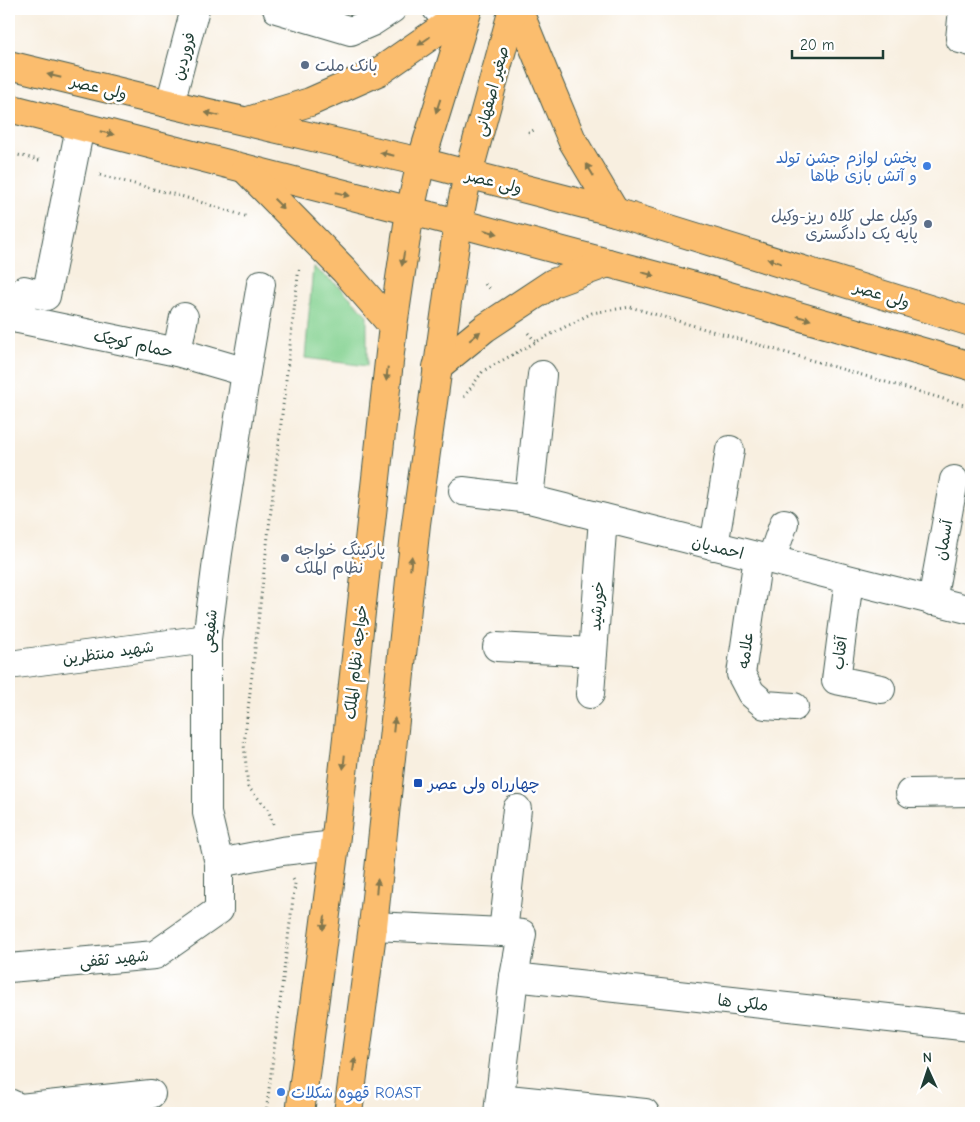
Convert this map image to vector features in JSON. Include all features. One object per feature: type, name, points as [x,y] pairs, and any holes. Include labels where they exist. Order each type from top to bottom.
[{"type":"main road","name":"صغیر اصفهانی","points":[[458,223],[468,174],[513,9]]},
{"type":"main road","points":[[518,9],[572,140],[615,212]]},
{"type":"main road","points":[[246,122],[310,102],[380,71],[453,12]]},
{"type":"main road","points":[[421,162],[453,12]]},
{"type":"main road","name":"ولی عصر","points":[[9,65],[421,162],[615,212],[971,322]]},
{"type":"main road","points":[[9,108],[608,263],[971,366]]},
{"type":"main road","name":"خواجه نظام الملک","points":[[300,1113],[335,845],[393,326],[410,211],[421,162]]},
{"type":"main road","points":[[245,169],[345,271],[393,326]]},
{"type":"main road","points":[[348,1113],[373,926],[416,524],[458,223]]},
{"type":"main road","points":[[437,367],[485,328],[553,283],[608,263]]},
{"type":"street","name":"فروردین","points":[[170,104],[195,9]]},
{"type":"street","points":[[277,9],[351,31],[372,22],[392,9]]},
{"type":"street","points":[[963,9],[960,39],[971,42]]},
{"type":"street","points":[[14,318],[24,290],[46,296],[80,127]]},
{"type":"street","name":"شفیعی","points":[[219,863],[207,813],[207,639],[218,553],[261,284]]},
{"type":"street","points":[[177,352],[184,317]]},
{"type":"street","name":"حمام کوچک","points":[[14,318],[177,352],[246,372]]},
{"type":"street","points":[[529,499],[542,375]]},
{"type":"street","points":[[714,546],[730,450]]},
{"type":"street","name":"آسمان","points":[[932,601],[954,480]]},
{"type":"street","name":"احمدیان","points":[[463,491],[529,499],[971,610]]},
{"type":"street","name":"خورشید","points":[[590,694],[602,518]]},
{"type":"street","name":"علامه","points":[[784,523],[764,559],[740,674],[751,693],[765,705],[794,707]]},
{"type":"street","name":"آفتاب","points":[[849,580],[836,680],[881,689]]},
{"type":"street","name":"شهید منتظرین","points":[[9,665],[207,639]]},
{"type":"street","points":[[497,647],[593,652]]},
{"type":"street","points":[[910,793],[971,792]]},
{"type":"street","points":[[502,932],[517,809]]},
{"type":"street","points":[[219,863],[282,851],[335,845]]},
{"type":"street","name":"شهید ثقفی","points":[[9,968],[155,955],[219,910],[219,863]]},
{"type":"street","points":[[373,926],[522,934],[514,977],[499,1106],[645,1113]]},
{"type":"street","name":"ملکی ها","points":[[514,977],[971,1027]]},
{"type":"street","points":[[9,1103],[20,1108],[151,1094]]},
{"type":"path","points":[[9,153],[184,197],[246,215],[253,220]]},
{"type":"path","points":[[266,1113],[295,883],[268,809],[248,787],[244,744],[300,258]]},
{"type":"green space","points":[[313,267],[341,288],[367,315],[367,366],[305,358]]},
{"type":"place","name":"بانک ملت","points":[[305,65]]},
{"type":"place","name":"پخش لوازم جشن تولد و آتش بازی طاها","points":[[927,166]]},
{"type":"place","name":"وکیل علی کلاه ریز-وکیل پایه یک دادگستری","points":[[928,224]]},
{"type":"place","name":"پارکینگ خواجه نظام الملک","points":[[285,558]]},
{"type":"place","name":"چهارراه ولی عصر","points":[[418,783]]},
{"type":"place","name":"قهوه شکلات ROAST","points":[[281,1092]]}]
